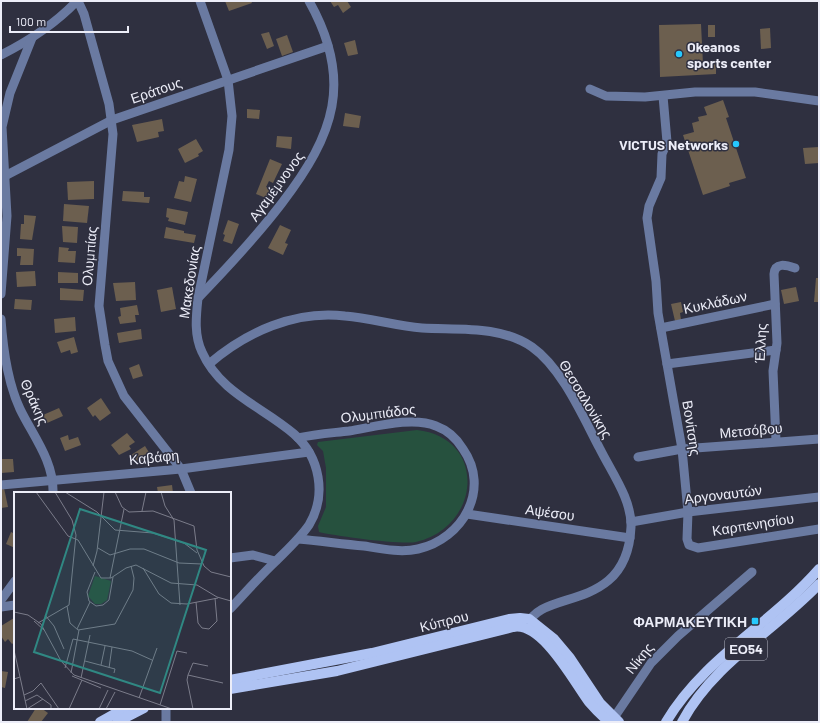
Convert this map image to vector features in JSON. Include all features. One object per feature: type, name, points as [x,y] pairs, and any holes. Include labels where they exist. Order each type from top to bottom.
[{"type":"main road","name":"ΕΟ54","points":[[666,722],[687,692],[708,669],[794,594],[819,569]]},
{"type":"main road","name":"ΕΟ54","points":[[682,722],[697,699],[715,677],[819,584]]},
{"type":"main road","name":"Κύπρου","points":[[231,680],[372,654],[509,619],[520,618],[528,624]]},
{"type":"main road","name":"Κύπρου","points":[[231,689],[337,671],[528,624]]},
{"type":"main road","points":[[528,624],[555,653],[589,702],[613,721]]},
{"type":"main road","points":[[100,722],[123,709]]},
{"type":"main road","points":[[117,722],[142,709]]},
{"type":"street","points":[[1,55],[32,38],[78,1]]},
{"type":"street","name":"Ολυμπίας","points":[[78,1],[84,14],[112,120],[112,157],[99,306],[108,361],[124,396],[181,469],[191,492]]},
{"type":"street","name":"Μακεδονίας","points":[[200,1],[228,80],[231,108],[230,146],[198,298],[196,320],[197,339],[209,364],[234,392],[298,438],[309,452],[318,477],[319,498],[312,518],[298,539],[231,608]]},
{"type":"street","name":"Αγαμέμνονος","points":[[198,298],[260,231],[303,175],[316,152],[329,120],[333,97],[333,70],[328,46],[309,1]]},
{"type":"street","points":[[1,294],[7,216],[3,177],[2,141],[4,115],[10,93],[32,38]]},
{"type":"street","name":"Εράτους","points":[[3,177],[112,120],[328,46]]},
{"type":"street","points":[[590,89],[606,96],[662,96],[695,92],[756,92],[819,100]]},
{"type":"street","name":"Βονίτσης","points":[[662,96],[667,142],[662,154],[662,178],[649,206],[647,218],[656,281],[658,313],[682,449],[688,512],[686,534],[688,542],[692,546]]},
{"type":"street","name":"Έλλης","points":[[776,441],[773,371],[776,350],[773,281],[775,269],[781,265],[795,268]]},
{"type":"street","name":"Κυκλάδων","points":[[661,328],[775,304]]},
{"type":"street","name":"Θεσσαλονίκης","points":[[209,364],[224,351],[263,329],[289,320],[324,315],[352,316],[405,326],[465,329],[511,336],[537,351],[560,379],[580,412],[618,482],[628,506],[631,522],[630,538],[622,563],[608,581],[586,594],[539,610],[528,624]]},
{"type":"street","name":"Θράκης","points":[[1,319],[2,341],[9,377],[19,408],[46,457],[53,480],[53,492]]},
{"type":"street","points":[[667,364],[776,350]]},
{"type":"street","name":"Ολυμπιάδος","points":[[298,438],[411,422],[423,422],[448,432],[457,441],[466,453],[472,466],[475,478],[474,489],[467,514],[455,528],[442,539],[416,550],[394,550],[298,539]]},
{"type":"street","name":"Μετσόβου","points":[[638,457],[682,449],[819,439]]},
{"type":"street","name":"Καβάφη","points":[[1,485],[181,469],[309,452]]},
{"type":"street","name":"Αργοναυτών","points":[[631,522],[688,512],[819,497]]},
{"type":"street","name":"Αψέσου","points":[[467,514],[630,538]]},
{"type":"street","name":"Καρπενησίου","points":[[692,546],[698,548],[819,529]]},
{"type":"street","points":[[231,558],[253,555],[275,562]]},
{"type":"street","name":"Νίκης","points":[[613,721],[643,672],[662,650],[752,572]]},
{"type":"street","points":[[1,600],[14,581]]},
{"type":"street","points":[[1,607],[14,605]]},
{"type":"street","points":[[166,709],[166,722]]},
{"type":"green space","points":[[417,430],[440,436],[456,449],[465,465],[468,483],[464,502],[454,519],[438,533],[416,542],[409,543],[353,538],[319,532],[318,526],[326,507],[326,468],[323,451],[317,445],[318,442]]},
{"type":"building","points":[[225,1],[251,1],[252,3],[229,11]]},
{"type":"building","points":[[330,1],[347,1],[351,7],[343,13],[338,5],[334,7]]},
{"type":"building","points":[[701,24],[703,64],[716,63],[716,74],[660,77],[659,25]]},
{"type":"building","points":[[708,25],[715,25],[715,37],[708,37]]},
{"type":"building","points":[[770,28],[771,48],[761,49],[760,29]]},
{"type":"building","points":[[269,32],[274,46],[267,49],[261,34]]},
{"type":"building","points":[[287,35],[293,52],[282,56],[276,39]]},
{"type":"building","points":[[355,40],[358,54],[348,56],[344,43]]},
{"type":"building","points":[[723,100],[729,117],[726,118],[746,178],[729,183],[730,186],[703,195],[683,135],[694,132],[692,123],[699,121],[698,117],[707,115],[704,107]]},
{"type":"building","points":[[247,109],[260,110],[259,119],[247,118]]},
{"type":"building","points":[[345,113],[361,116],[359,128],[343,126]]},
{"type":"building","points":[[162,119],[164,131],[158,132],[159,137],[137,142],[132,125]]},
{"type":"building","points":[[277,136],[292,137],[291,149],[276,147]]},
{"type":"building","points":[[196,139],[203,151],[198,154],[199,156],[185,163],[178,149]]},
{"type":"building","points":[[819,147],[819,163],[805,164],[803,148]]},
{"type":"building","points":[[270,159],[282,164],[273,183],[269,181],[266,187],[270,189],[266,198],[256,194]]},
{"type":"building","points":[[185,176],[197,179],[191,202],[174,198],[179,181],[184,182]]},
{"type":"building","points":[[94,181],[94,199],[68,200],[67,182]]},
{"type":"building","points":[[123,191],[144,192],[144,197],[150,197],[149,203],[122,201]]},
{"type":"building","points":[[64,204],[89,206],[87,223],[63,221]]},
{"type":"building","points":[[167,208],[188,212],[185,225],[168,221],[169,218],[166,217]]},
{"type":"building","points":[[24,215],[36,216],[32,240],[20,239],[21,224],[24,224]]},
{"type":"building","points":[[228,220],[239,224],[232,244],[223,241],[225,235],[223,234]]},
{"type":"building","points":[[280,225],[291,230],[285,243],[288,244],[283,255],[268,248]]},
{"type":"building","points":[[62,226],[78,227],[77,243],[63,242]]},
{"type":"building","points":[[166,227],[196,235],[194,243],[164,238]]},
{"type":"building","points":[[59,247],[69,248],[68,251],[76,251],[75,263],[58,262]]},
{"type":"building","points":[[17,248],[34,249],[33,265],[20,265],[21,256],[17,256]]},
{"type":"building","points":[[35,271],[36,286],[17,287],[16,272]]},
{"type":"building","points":[[58,272],[78,273],[78,283],[58,283]]},
{"type":"building","points":[[816,278],[819,278],[819,302],[814,302]]},
{"type":"building","points":[[135,282],[136,300],[116,301],[113,283]]},
{"type":"building","points":[[172,287],[176,309],[161,312],[157,290]]},
{"type":"building","points":[[796,287],[799,301],[784,304],[781,290]]},
{"type":"building","points":[[60,288],[84,290],[83,301],[60,300]]},
{"type":"building","points":[[15,299],[32,300],[31,310],[14,309]]},
{"type":"building","points":[[681,302],[683,312],[680,313],[681,320],[675,321],[671,304]]},
{"type":"building","points":[[137,305],[139,315],[135,315],[136,322],[120,324],[118,317],[121,316],[120,308]]},
{"type":"building","points":[[75,317],[76,331],[55,333],[54,319]]},
{"type":"building","points":[[141,329],[142,339],[119,343],[117,333]]},
{"type":"building","points":[[74,337],[78,352],[71,354],[70,350],[61,353],[57,342]]},
{"type":"building","points":[[139,364],[143,376],[133,379],[129,368]]},
{"type":"building","points":[[101,398],[111,413],[100,421],[95,415],[93,417],[87,408]]},
{"type":"building","points":[[59,408],[63,416],[47,423],[43,415]]},
{"type":"building","points":[[127,433],[135,442],[129,446],[131,449],[119,455],[111,445]]},
{"type":"building","points":[[68,435],[69,440],[78,437],[81,445],[65,451],[60,438]]},
{"type":"building","points":[[145,446],[150,454],[137,465],[131,455]]},
{"type":"building","points":[[1,459],[13,459],[14,472],[1,473]]},
{"type":"building","points":[[172,485],[173,492],[158,492],[157,487]]},
{"type":"building","points":[[4,488],[8,507],[1,508],[1,489]]},
{"type":"building","points":[[11,532],[14,534],[14,548],[6,544]]},
{"type":"building","points":[[14,618],[14,643],[12,644],[8,639],[5,642],[1,636],[1,626]]},
{"type":"building","points":[[1,671],[8,672],[5,688],[1,687]]},
{"type":"building","points":[[35,709],[42,709],[48,713],[41,722],[27,722]]},
{"type":"place","name":"Okeanos sports center","points":[[679,54]]},
{"type":"place","name":"VICTUS Networks","points":[[736,144]]},
{"type":"place","name":"ΦΑΡΜΑΚΕΥΤΙΚΗ","points":[[755,621]]}]
